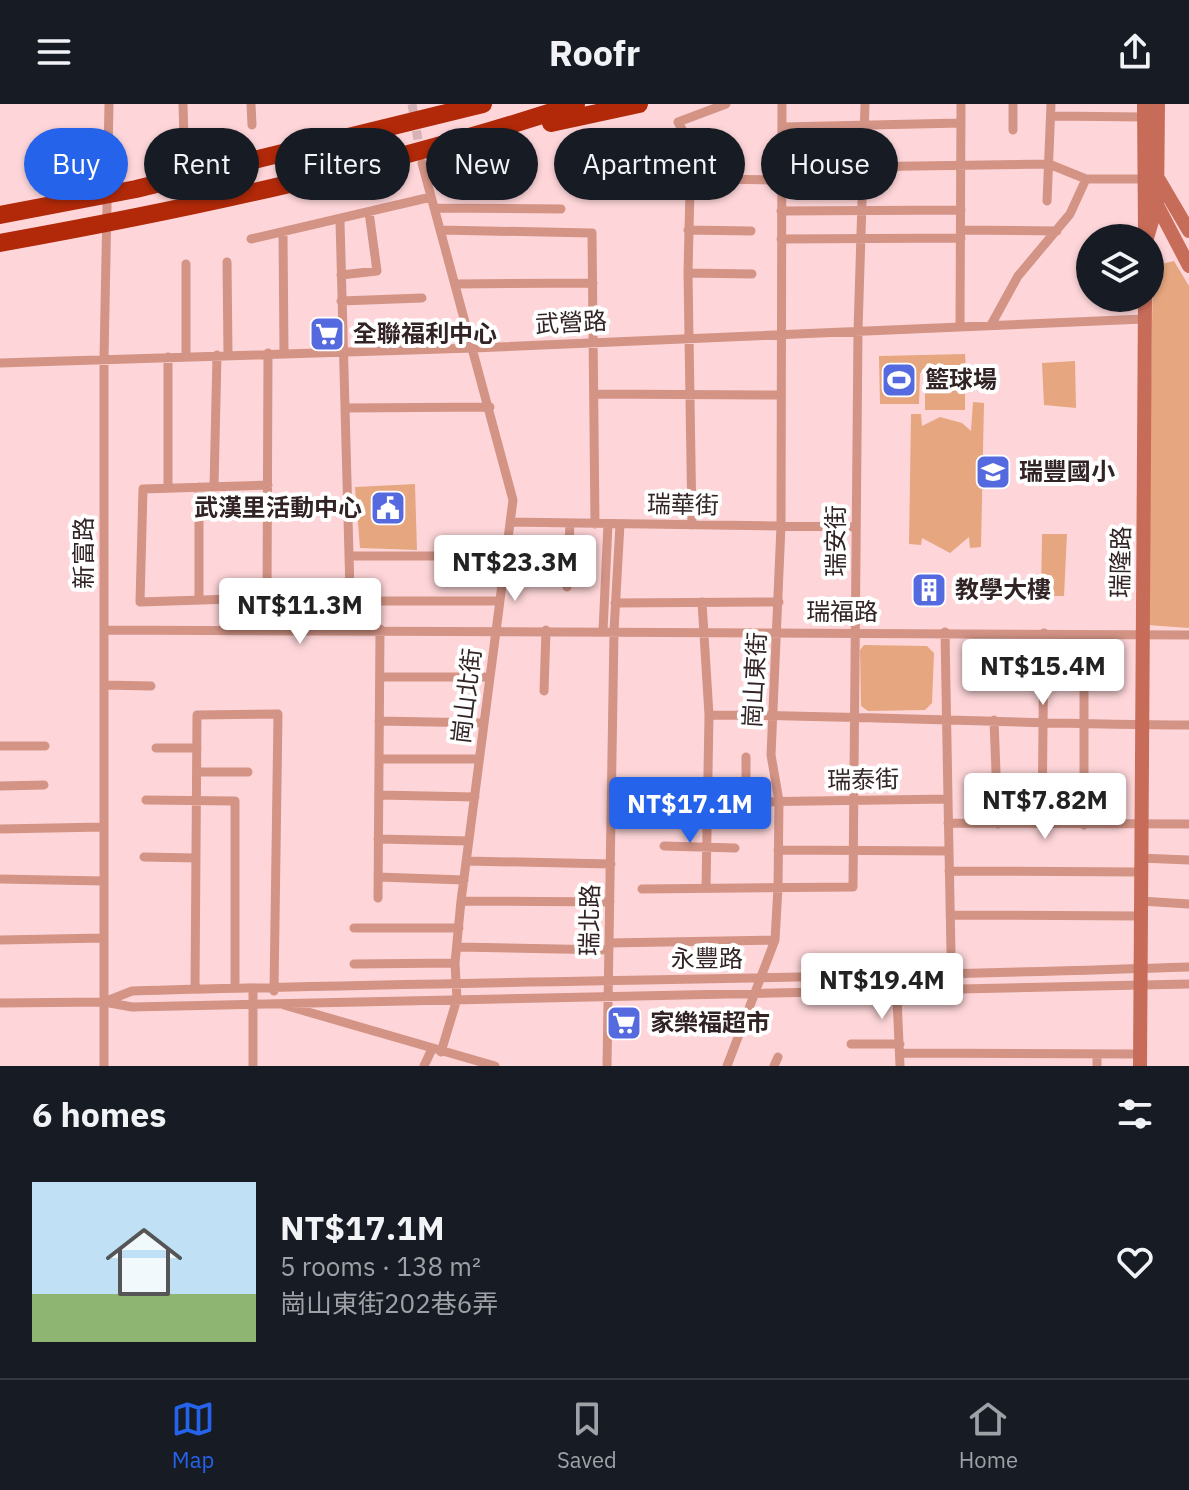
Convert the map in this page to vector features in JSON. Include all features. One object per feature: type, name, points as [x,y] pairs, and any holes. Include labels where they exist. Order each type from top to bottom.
[{"type":"highway","points":[[0,215],[136,189],[483,104]]},
{"type":"highway","points":[[503,128],[576,104]]},
{"type":"highway","points":[[528,128],[639,104]]},
{"type":"highway","points":[[0,243],[129,220],[426,150]]},
{"type":"street","name":"新富路","points":[[104,1066],[104,359],[109,104]]},
{"type":"street","points":[[183,104],[184,128]]},
{"type":"street","points":[[251,104],[252,125]]},
{"type":"street","points":[[681,128],[678,122],[726,104]]},
{"type":"street","name":"崗山東街","points":[[782,104],[782,127]]},
{"type":"street","name":"瑞安街","points":[[864,126],[865,104]]},
{"type":"street","points":[[960,326],[961,104]]},
{"type":"street","points":[[1013,104],[1013,130]]},
{"type":"street","points":[[1047,201],[1051,104]]},
{"type":"street","points":[[1150,178],[1158,104]]},
{"type":"street","points":[[1051,116],[1144,111],[1150,178],[1173,240],[1189,266]]},
{"type":"street","points":[[782,127],[961,123]]},
{"type":"street","name":"崗山北街","points":[[422,163],[426,178]]},
{"type":"street","points":[[898,165],[1049,164],[1086,179],[1150,178]]},
{"type":"street","points":[[991,325],[1018,276],[1057,231],[1086,179]]},
{"type":"street","points":[[251,239],[340,221],[426,198]]},
{"type":"street","name":"崗山北街","points":[[424,1066],[436,1051],[457,999],[455,963],[461,901],[513,500],[432,200]]},
{"type":"street","points":[[689,200],[692,525]]},
{"type":"street","name":"崗山東街","points":[[727,1066],[775,940],[779,801],[771,755],[781,526],[781,200]]},
{"type":"street","name":"瑞安街","points":[[778,887],[853,887],[861,200]]},
{"type":"street","points":[[1158,204],[1189,231]]},
{"type":"street","points":[[1152,224],[1158,204]]},
{"type":"street","points":[[434,208],[561,209]]},
{"type":"street","points":[[781,211],[961,210]]},
{"type":"street","points":[[341,275],[377,271],[369,212]]},
{"type":"street","points":[[340,221],[351,630]]},
{"type":"street","points":[[440,230],[592,233],[595,524]]},
{"type":"street","points":[[688,230],[751,231]]},
{"type":"street","points":[[781,239],[1057,231]]},
{"type":"street","points":[[283,233],[284,352]]},
{"type":"street","points":[[1164,234],[1173,240]]},
{"type":"street","points":[[227,262],[228,354]]},
{"type":"street","points":[[186,264],[186,356]]},
{"type":"street","points":[[688,273],[752,274]]},
{"type":"street","points":[[455,284],[593,283]]},
{"type":"street","points":[[341,301],[422,298]]},
{"type":"street","name":"瑞隆路","points":[[1140,1060],[1144,312]]},
{"type":"street","name":"武營路","points":[[0,363],[473,348],[1144,319]]},
{"type":"street","points":[[268,353],[268,485],[267,598],[140,602],[143,489],[268,485]]},
{"type":"street","points":[[214,487],[217,355]]},
{"type":"street","points":[[168,357],[168,488]]},
{"type":"street","points":[[595,394],[779,395]]},
{"type":"street","points":[[345,408],[490,407]]},
{"type":"street","points":[[199,487],[199,600]]},
{"type":"street","name":"瑞華街","points":[[510,522],[856,527]]},
{"type":"street","points":[[567,587],[570,523]]},
{"type":"street","points":[[608,524],[609,631]]},
{"type":"street","points":[[609,631],[615,603],[620,524]]},
{"type":"street","points":[[349,556],[505,556]]},
{"type":"street","points":[[381,601],[499,601]]},
{"type":"street","points":[[702,602],[709,715],[706,888]]},
{"type":"street","points":[[615,603],[779,602]]},
{"type":"street","points":[[378,898],[380,629]]},
{"type":"street","name":"瑞福路","points":[[104,630],[495,629],[1189,635]]},
{"type":"street","points":[[544,691],[546,630]]},
{"type":"street","name":"瑞北路","points":[[607,1066],[611,864],[609,631]]},
{"type":"street","points":[[945,632],[951,952]]},
{"type":"street","points":[[1042,824],[1044,633]]},
{"type":"street","points":[[380,677],[489,677]]},
{"type":"street","points":[[1084,678],[1084,825]]},
{"type":"street","points":[[104,685],[151,686]]},
{"type":"street","points":[[195,989],[197,715],[278,714],[273,988],[277,1002],[495,1066]]},
{"type":"street","points":[[709,715],[945,717],[1085,726],[1189,725]]},
{"type":"street","points":[[994,720],[998,824]]},
{"type":"street","points":[[379,721],[483,723]]},
{"type":"street","points":[[0,746],[45,746]]},
{"type":"street","points":[[156,748],[197,748]]},
{"type":"street","points":[[746,757],[746,801]]},
{"type":"street","points":[[379,759],[479,759]]},
{"type":"street","points":[[197,772],[248,772]]},
{"type":"street","points":[[0,786],[44,785]]},
{"type":"street","points":[[379,795],[475,797]]},
{"type":"street","name":"瑞泰街","points":[[611,804],[948,799]]},
{"type":"street","points":[[146,800],[235,801],[235,988]]},
{"type":"street","points":[[948,823],[1189,824]]},
{"type":"street","points":[[0,829],[104,827]]},
{"type":"street","points":[[378,839],[469,841]]},
{"type":"street","points":[[664,846],[735,848]]},
{"type":"street","points":[[778,850],[949,851]]},
{"type":"street","points":[[144,857],[196,858]]},
{"type":"street","points":[[949,871],[1140,865],[1189,860]]},
{"type":"street","points":[[466,861],[611,864]]},
{"type":"street","points":[[378,877],[464,880]]},
{"type":"street","points":[[0,879],[104,881]]},
{"type":"street","points":[[642,889],[778,887]]},
{"type":"street","points":[[461,901],[610,902]]},
{"type":"street","points":[[950,915],[1139,909],[1189,904]]},
{"type":"street","points":[[354,928],[459,928]]},
{"type":"street","points":[[0,940],[104,938]]},
{"type":"street","points":[[457,947],[775,940]]},
{"type":"street","points":[[354,964],[455,963]]},
{"type":"street","name":"永豐路","points":[[104,1002],[132,991],[1189,967]]},
{"type":"street","points":[[896,976],[900,1066]]},
{"type":"street","name":"永豐路","points":[[104,1002],[132,1007],[608,994],[896,994],[1189,984]]},
{"type":"street","points":[[253,988],[253,1066]]},
{"type":"street","points":[[0,1003],[104,1002]]},
{"type":"street","points":[[851,1044],[1097,1054],[1140,1060]]},
{"type":"street","points":[[1097,1054],[1097,1066]]},
{"type":"shaded area","points":[[1174,261],[1189,286],[1189,628],[1147,625],[1152,312],[1164,312],[1164,263]]},
{"type":"shaded area","name":"籃球場","points":[[965,354],[966,373],[920,373],[919,404],[880,404],[879,356]]},
{"type":"shaded area","points":[[1075,361],[1076,408],[1044,405],[1042,363]]},
{"type":"shaded area","points":[[925,380],[965,380],[965,410],[925,410]]},
{"type":"shaded area","points":[[973,402],[984,403],[981,547],[970,548],[969,537],[950,553],[922,538],[921,545],[909,544],[911,414],[921,414],[922,426],[940,417],[962,423],[971,431]]},
{"type":"shaded area","points":[[415,484],[417,550],[360,548],[355,487]]},
{"type":"shaded area","points":[[1042,534],[1067,534],[1064,596],[1041,596]]},
{"type":"shaded area","points":[[864,645],[927,646],[934,653],[932,703],[925,710],[868,711],[861,706],[860,650]]},
{"type":"tunnel","points":[[412,104],[420,152]]},
{"type":"place","name":"全聯福利中心","points":[[327,334]]},
{"type":"place","name":"籃球場","points":[[899,380]]},
{"type":"place","name":"瑞豐國小","points":[[993,472]]},
{"type":"place","name":"武漢里活動中心","points":[[388,508]]},
{"type":"place","name":"教學大樓","points":[[929,590]]},
{"type":"place","name":"家樂福超市","points":[[624,1023]]}]
